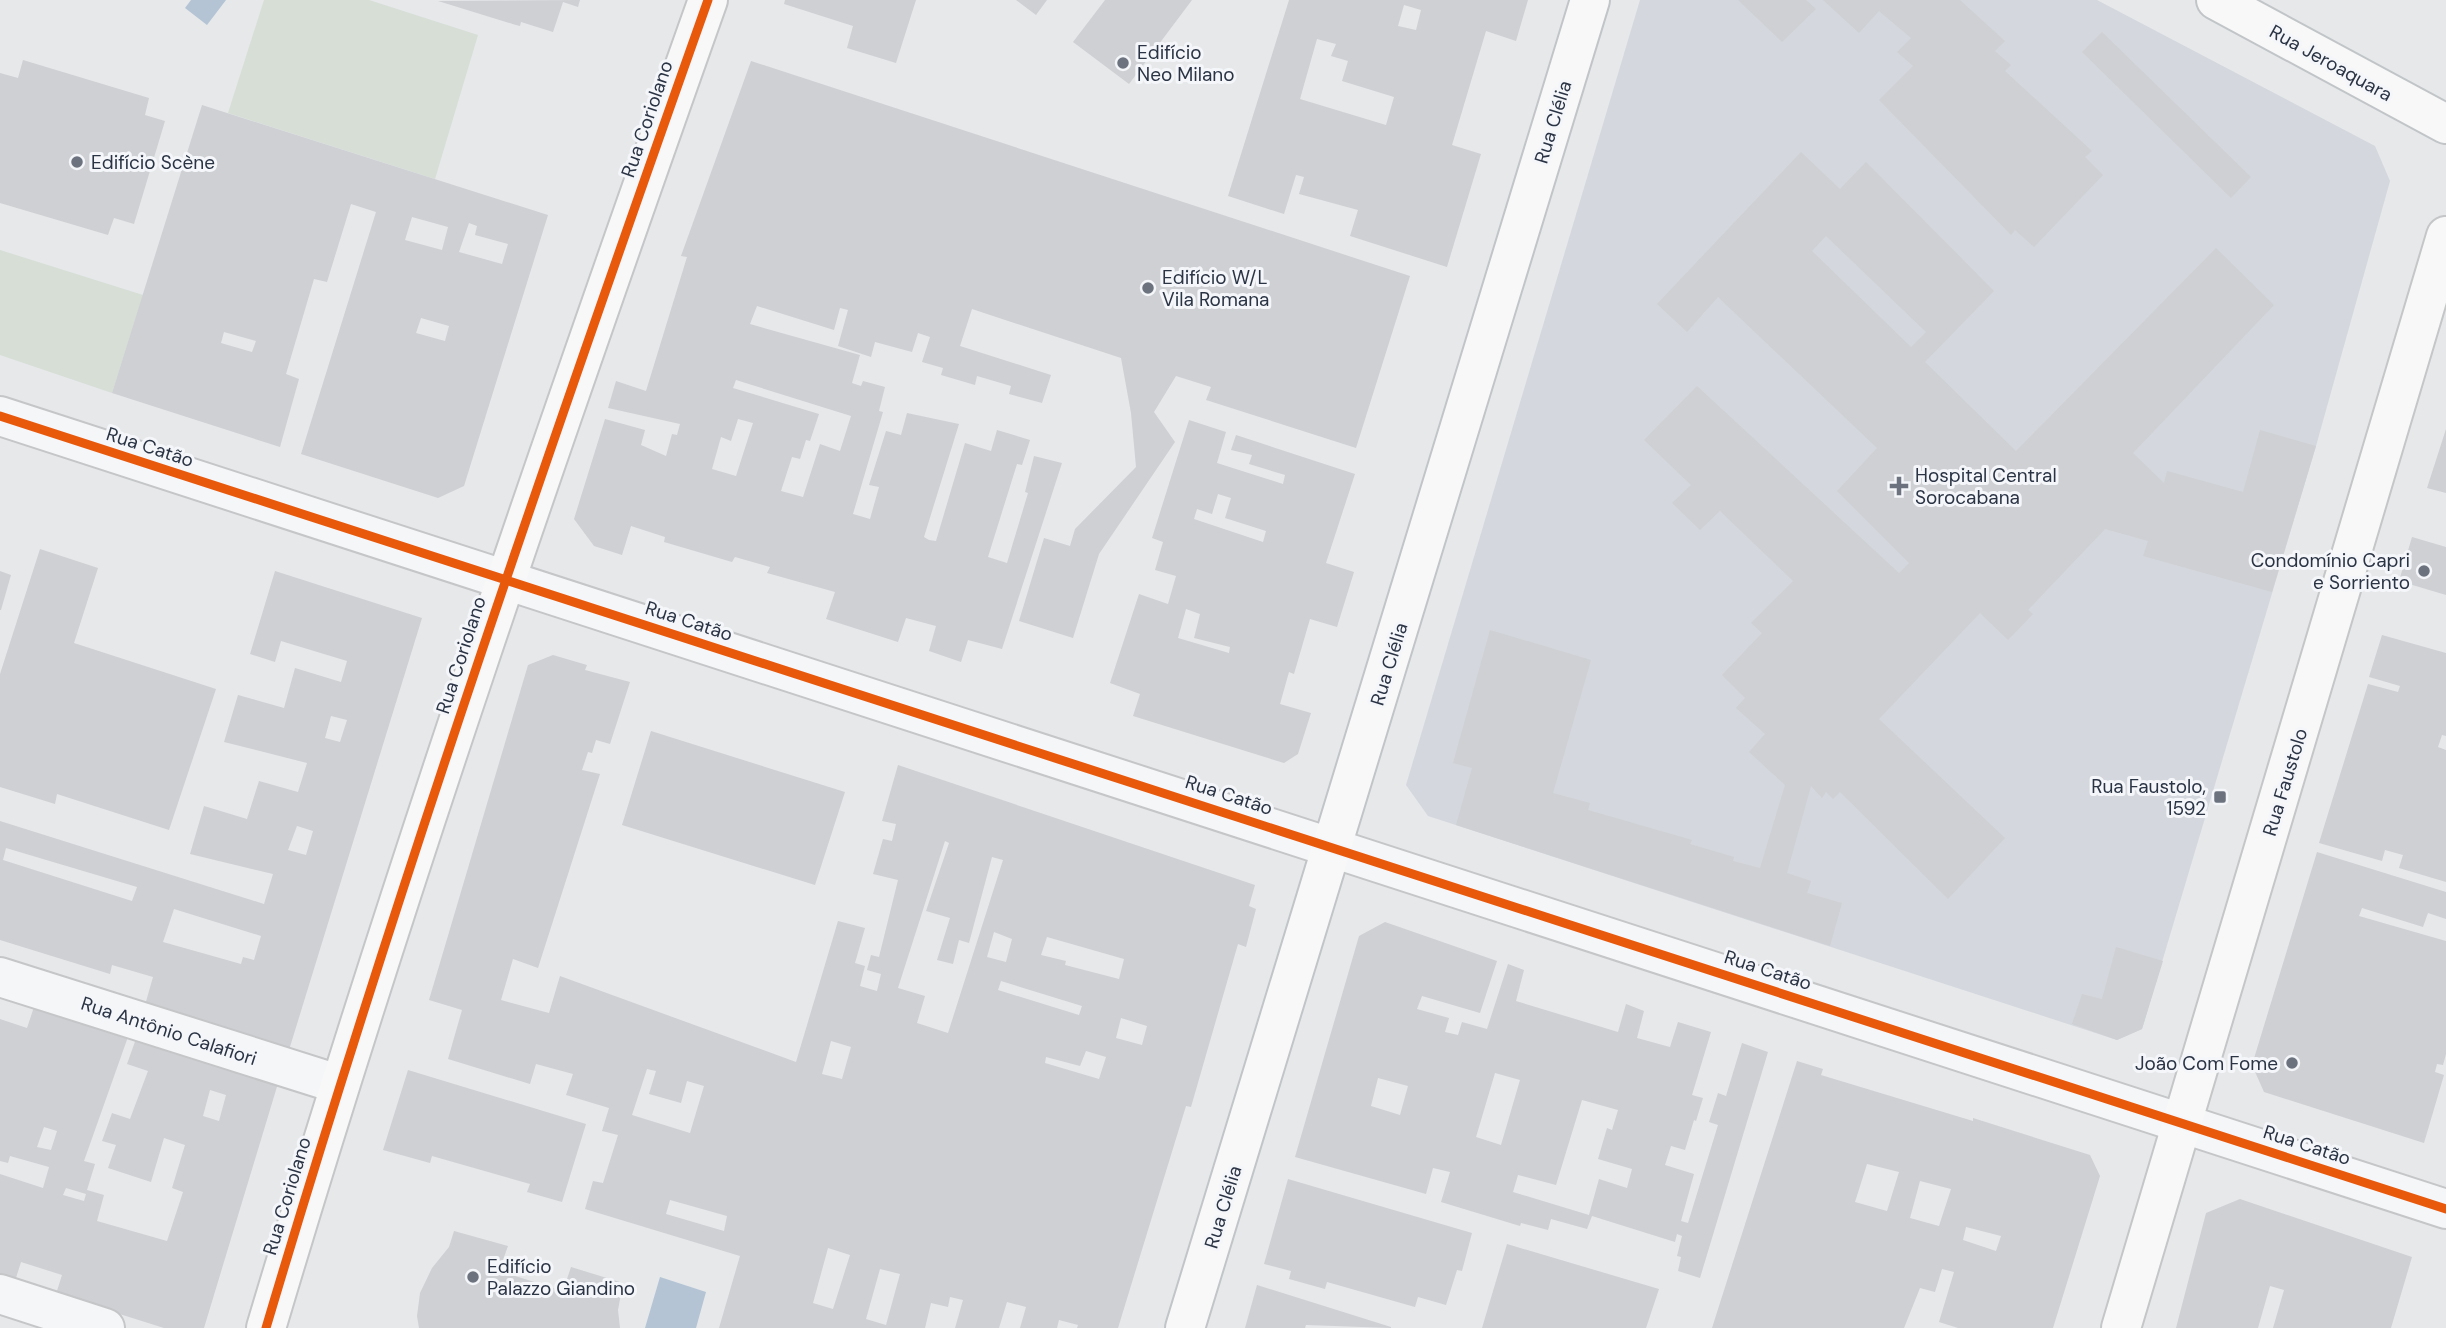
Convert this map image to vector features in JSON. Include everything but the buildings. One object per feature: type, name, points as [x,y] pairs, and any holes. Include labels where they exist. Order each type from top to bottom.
[{"type":"street","name":"Rua Coriolano","points":[[266,1328],[338,1084],[504,580],[708,0]]},
{"type":"street","name":"Rua Clélia","points":[[1185,1328],[1590,0]]},
{"type":"street","name":"Rua Jeroaquara","points":[[2216,0],[2446,124]]},
{"type":"street","name":"Rua Faustolo","points":[[2121,1328],[2446,236]]},
{"type":"street","name":"Rua Catão","points":[[0,416],[2446,1209]]},
{"type":"street","name":"Rua Antônio Calafiori","points":[[0,977],[338,1084]]},
{"type":"street","points":[[0,1294],[105,1328]]},
{"type":"shaded area","points":[[264,0],[369,0],[478,35],[435,179],[228,113]]},
{"type":"shaded area","name":"Hospital Central Sorocabana","points":[[1640,0],[2097,0],[2375,146],[2390,181],[2316,446],[2142,1029],[2117,1040],[1428,816],[1406,785]]},
{"type":"shaded area","points":[[0,250],[143,295],[112,393],[0,355]]},
{"type":"water","points":[[191,0],[226,0],[207,25],[185,8]]},
{"type":"water","points":[[660,1277],[706,1292],[696,1328],[645,1328]]},
{"type":"cycle path","points":[[266,1328],[369,994],[478,661],[708,0]]},
{"type":"cycle path","points":[[0,416],[2446,1209]]},
{"type":"place","name":"Edifício Neo Milano","points":[[1123,63]]},
{"type":"place","name":"Edifício Scène","points":[[77,162]]},
{"type":"place","name":"Edifício W/L Vila Romana","points":[[1148,288]]},
{"type":"place","name":"Hospital Central Sorocabana","points":[[1899,486]]},
{"type":"place","name":"Condomínio Capri e Sorriento","points":[[2424,571]]},
{"type":"place","name":"Rua Faustolo, 1592","points":[[2220,797]]},
{"type":"place","name":"João Com Fome","points":[[2292,1063]]},
{"type":"place","name":"Edifício Palazzo Giandino","points":[[473,1277]]}]
